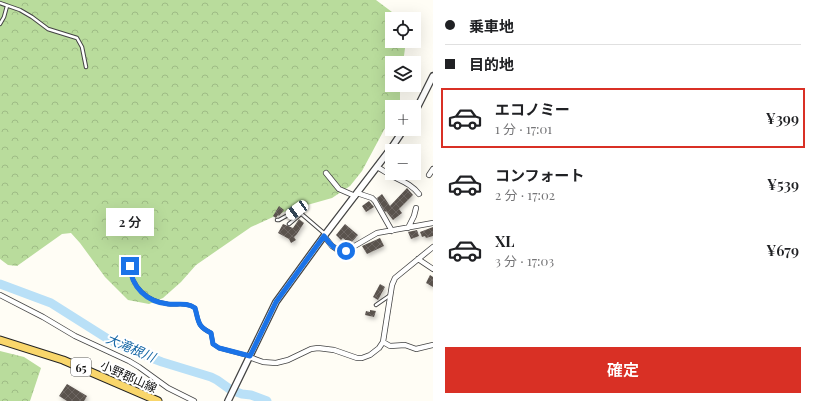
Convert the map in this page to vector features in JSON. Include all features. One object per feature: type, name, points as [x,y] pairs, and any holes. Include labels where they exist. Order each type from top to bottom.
[{"type":"main road","name":"小野郡山線","points":[[0,340],[63,360],[158,401]]},
{"type":"street","points":[[421,100],[433,76]]},
{"type":"street","points":[[228,401],[242,369],[276,302],[399,136]]},
{"type":"street","points":[[377,167],[406,182],[419,194]]},
{"type":"street","points":[[429,175],[433,169]]},
{"type":"street","points":[[326,174],[339,189],[372,198],[392,230]]},
{"type":"street","points":[[408,228],[416,208]]},
{"type":"street","points":[[325,235],[332,246],[338,250],[346,251],[376,233],[433,223]]},
{"type":"street","points":[[249,357],[263,362],[276,363],[288,360],[311,349],[323,348],[334,350],[357,358],[362,358],[374,353],[382,342],[390,296],[395,278],[433,247]]},
{"type":"street","points":[[418,259],[433,269]]},
{"type":"street","points":[[0,296],[75,336],[129,361],[168,388],[194,401]]},
{"type":"street","points":[[382,342],[390,346],[404,345],[416,349],[433,345]]},
{"type":"lane","points":[[0,3],[20,10],[48,29],[77,38],[82,47],[86,67]]},
{"type":"lane","points":[[0,24],[7,6]]},
{"type":"lane","points":[[277,220],[297,210],[325,235]]},
{"type":"lane","points":[[289,224],[302,213]]},
{"type":"lane","points":[[130,266],[132,280],[136,287],[149,298],[164,303],[186,304],[192,306],[195,308],[201,327],[211,333],[213,344],[219,348],[249,357]]},
{"type":"lane","points":[[376,305],[390,296]]},
{"type":"green space","points":[[0,0],[376,0],[392,12],[385,12],[385,48],[405,48],[404,56],[385,56],[385,92],[400,92],[400,100],[385,100],[385,128],[362,171],[350,186],[332,198],[286,211],[251,227],[196,265],[181,282],[163,298],[149,304],[128,300],[105,277],[71,233],[62,234],[17,266],[8,265],[0,259]]},
{"type":"green space","points":[[0,351],[24,357],[41,368],[30,401],[0,401]]},
{"type":"building","points":[[407,188],[413,195],[399,209],[402,213],[393,220],[386,211],[385,212],[377,198],[382,194],[390,206]]},
{"type":"building","points":[[369,201],[374,207],[366,212],[362,206]]},
{"type":"building","points":[[279,206],[284,210],[276,218],[273,216]]},
{"type":"building","points":[[299,219],[304,223],[294,237],[296,240],[291,243],[289,239],[278,233],[283,224],[293,228]]},
{"type":"building","points":[[345,224],[358,235],[350,244],[343,238],[341,240],[336,235]]},
{"type":"building","points":[[433,227],[433,236],[426,238],[425,236],[422,237],[420,232]]},
{"type":"building","points":[[417,230],[419,236],[411,239],[408,232]]},
{"type":"building","points":[[380,238],[384,246],[367,254],[362,246]]},
{"type":"building","points":[[430,275],[433,277],[433,287],[426,283]]},
{"type":"building","points":[[380,284],[385,287],[378,300],[373,297]]},
{"type":"building","points":[[370,310],[376,311],[374,317],[365,315],[366,311],[370,312]]},
{"type":"building","points":[[67,384],[87,396],[84,401],[67,401],[59,396]]},
{"type":"waterway","name":"大滝根川","points":[[0,284],[51,303],[108,339],[133,351],[162,362],[211,377],[231,390],[267,401]]},
{"type":"route","points":[[130,266],[132,280],[136,287],[149,298],[169,304],[186,304],[192,306],[195,308],[197,320],[201,327],[211,333],[213,344],[219,348],[250,356],[276,302],[324,236],[332,246],[338,250],[346,251]]}]
